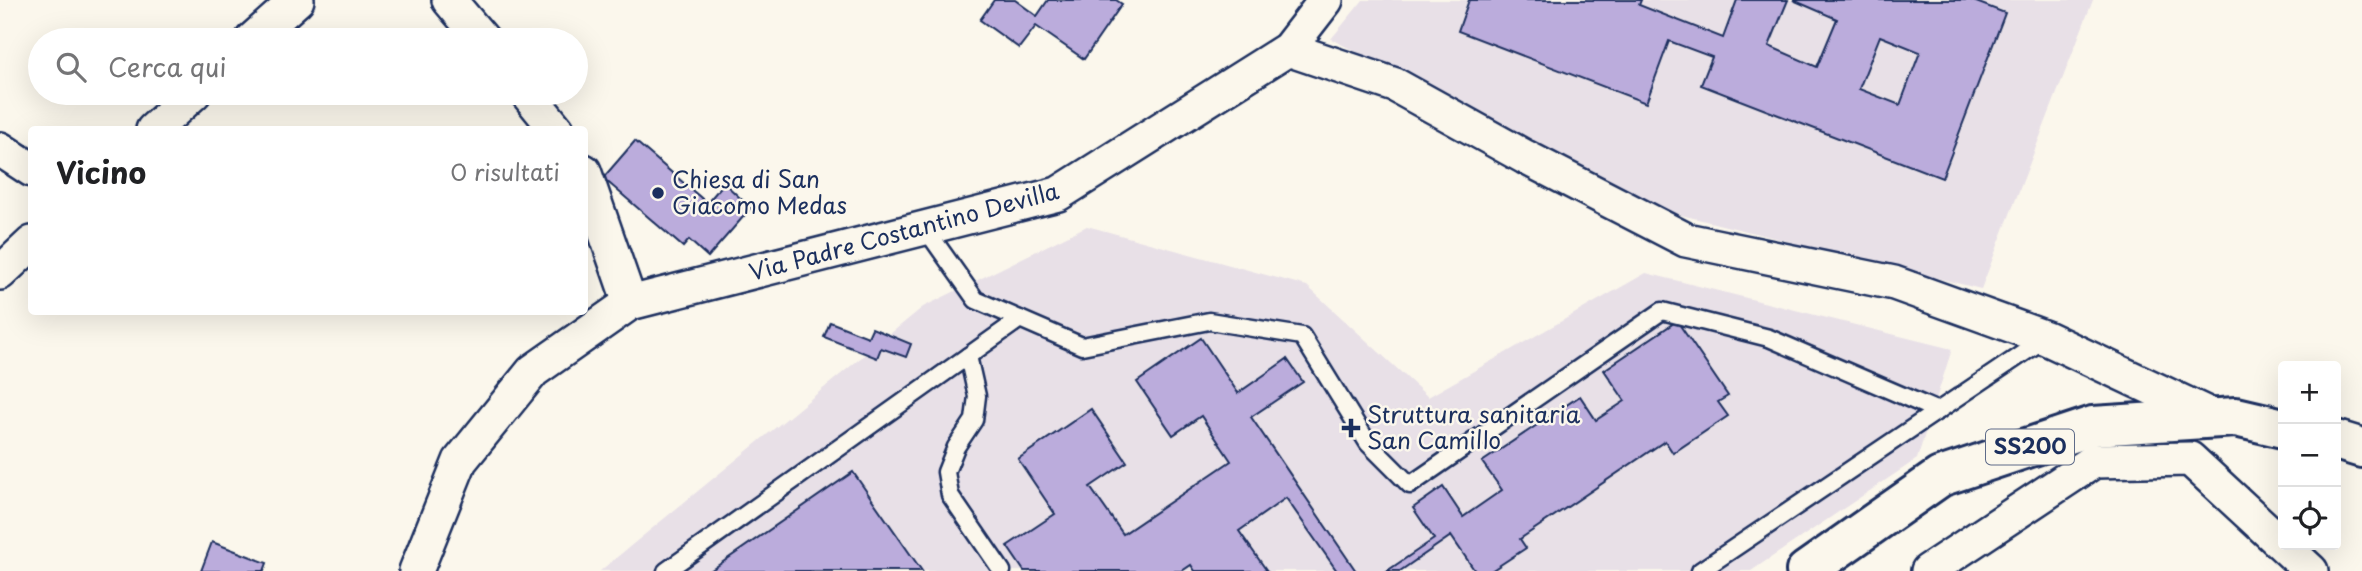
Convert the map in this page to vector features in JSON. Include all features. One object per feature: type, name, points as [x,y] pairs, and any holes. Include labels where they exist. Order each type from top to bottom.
[{"type":"main road","name":"SS200","points":[[1806,571],[1940,477],[2093,426],[2236,417],[2278,427]]},
{"type":"main road","points":[[2341,441],[2362,447]]},
{"type":"street","points":[[266,28],[297,0]]},
{"type":"street","points":[[449,0],[472,28]]},
{"type":"street","name":"Via Padre Costantino Devilla","points":[[416,571],[460,461],[533,371],[630,303],[1058,194],[1288,49],[1326,0]]},
{"type":"street","points":[[1288,49],[1395,85],[1686,240],[1895,283],[2046,338],[2216,418]]},
{"type":"street","points":[[157,126],[181,105]]},
{"type":"street","points":[[537,105],[555,126]]},
{"type":"street","points":[[0,149],[28,167]]},
{"type":"street","points":[[588,182],[630,303]]},
{"type":"street","points":[[0,273],[28,247]]},
{"type":"street","points":[[1928,571],[2094,461],[2190,459],[2311,571]]},
{"type":"lane","points":[[925,228],[976,300],[1082,346],[1209,321],[1302,336],[1368,443],[1410,485],[1661,311],[1769,338],[1938,411]]},
{"type":"lane","points":[[666,571],[1020,319]]},
{"type":"lane","points":[[1700,571],[2046,338]]},
{"type":"lane","points":[[968,356],[977,396],[974,420],[956,446],[946,472],[950,495],[1002,571]]},
{"type":"shaded area","points":[[1363,0],[2093,0],[1981,289],[1669,212],[1331,39]]},
{"type":"shaded area","name":"Struttura sanitaria San Camillo","points":[[1087,226],[1307,286],[1428,397],[1646,273],[1952,349],[1917,459],[1751,571],[600,571],[923,307]]},
{"type":"building","points":[[994,0],[1015,0],[1037,16],[1048,0],[1116,0],[1122,4],[1084,59],[1036,26],[1019,48],[980,20]]},
{"type":"building","points":[[1469,0],[1641,0],[1639,5],[1723,38],[1737,0],[1788,0],[1769,46],[1817,67],[1837,19],[1793,0],[1971,0],[2005,13],[1942,178],[1701,85],[1712,57],[1669,41],[1646,103],[1458,31]],"holes":[[[1880,36],[1920,52],[1900,105],[1859,89]]]},
{"type":"building","name":"Chiesa di San Giacomo Medas","points":[[635,141],[707,203],[724,183],[751,208],[708,257],[689,240],[683,247],[603,178]]},
{"type":"building","points":[[1677,321],[1728,396],[1718,402],[1728,416],[1673,453],[1665,441],[1520,539],[1526,548],[1491,571],[1475,571],[1451,536],[1400,571],[1387,571],[1434,539],[1413,508],[1443,487],[1463,517],[1502,490],[1482,462],[1580,396],[1596,420],[1625,401],[1604,370]]},
{"type":"building","points":[[830,322],[868,337],[872,328],[911,344],[906,357],[881,348],[877,358],[824,337]]},
{"type":"building","points":[[1201,338],[1238,393],[1287,359],[1303,382],[1251,417],[1356,571],[1337,571],[1286,498],[1239,531],[1267,571],[1195,571],[1191,565],[1182,571],[1024,571],[1007,546],[1055,514],[1018,459],[1091,409],[1127,462],[1090,487],[1123,534],[1231,461],[1201,416],[1173,435],[1137,382]]},
{"type":"building","points":[[853,472],[922,571],[710,571]]},
{"type":"building","points":[[212,542],[267,563],[264,571],[201,571]]},
{"type":"place","name":"Chiesa di San Giacomo Medas","points":[[658,193]]},
{"type":"place","name":"Struttura sanitaria San Camillo","points":[[1351,428]]}]
